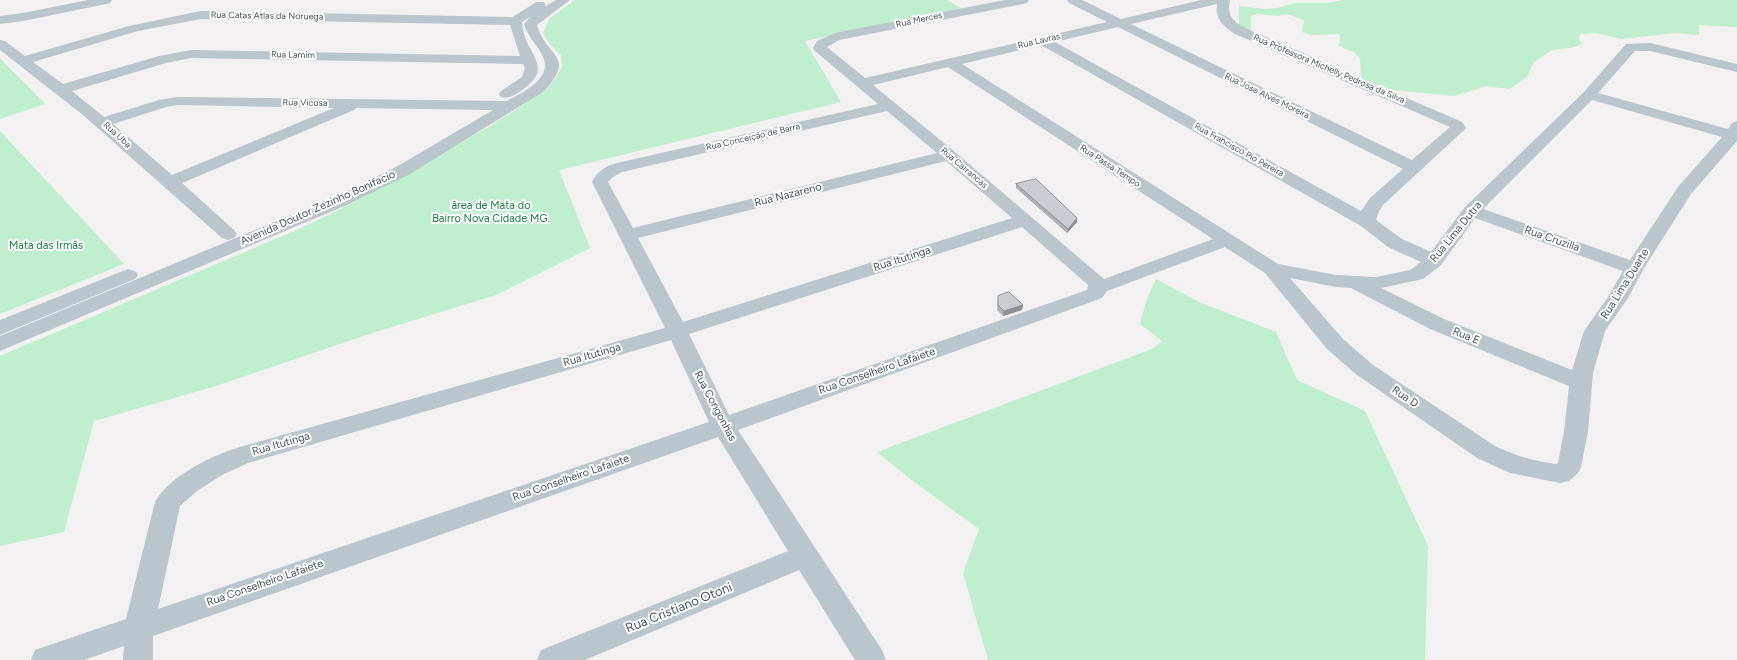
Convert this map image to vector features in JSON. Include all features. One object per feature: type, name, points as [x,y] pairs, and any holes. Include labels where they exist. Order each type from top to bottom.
[{"type":"street","points":[[0,20],[23,17],[106,0]]},
{"type":"street","points":[[516,21],[548,0]]},
{"type":"street","name":"Avenida Doutor Zezinho Bonifacio","points":[[0,344],[343,200],[402,171],[538,89],[548,81],[553,72],[554,64],[532,31],[530,24],[564,0]]},
{"type":"street","points":[[960,0],[975,9]]},
{"type":"street","name":"Rua Merces","points":[[820,48],[822,44],[835,38],[1023,0]]},
{"type":"street","name":"Rua Jose Alves Moreira","points":[[1073,0],[1415,168]]},
{"type":"street","name":"Rua Lavras","points":[[861,83],[1217,0]]},
{"type":"street","name":"Rua Professora Michelly Pedrosa da Silva","points":[[1224,0],[1222,17],[1228,24],[1240,31],[1454,123],[1458,128],[1415,168]]},
{"type":"street","points":[[288,17],[306,4]]},
{"type":"street","name":"Rua Catas Atlas da Noruega","points":[[24,60],[181,18],[220,15],[516,21]]},
{"type":"street","name":"Avenida Doutor Zezinho Bonifacio","points":[[0,328],[308,202],[369,173],[416,148],[487,106],[527,80],[531,74],[532,68],[522,46],[516,27],[516,21]]},
{"type":"street","name":"Rua Francisco Pio Pereira","points":[[1042,40],[1366,222],[1395,243],[1434,262]]},
{"type":"street","name":"Rua Uba","points":[[0,44],[63,89],[103,122],[228,234]]},
{"type":"street","name":"Rua Lima Dutra","points":[[1272,269],[1308,277],[1376,283],[1416,275],[1434,262],[1471,211],[1589,95],[1630,47],[1650,47],[1737,68]]},
{"type":"street","name":"Rua Carrancas","points":[[820,48],[888,106],[949,155],[1096,282],[1097,291]]},
{"type":"street","name":"Rua Lamim","points":[[63,89],[164,59],[191,54],[529,60]]},
{"type":"street","name":"Rua Passa Tempo","points":[[950,62],[1272,269]]},
{"type":"street","points":[[1589,95],[1735,132]]},
{"type":"street","name":"Rua Vicosa","points":[[103,122],[164,103],[178,101],[510,106]]},
{"type":"street","points":[[170,182],[357,104]]},
{"type":"street","name":"Rua Conceição de Barra","points":[[617,168],[888,106]]},
{"type":"street","name":"Rua Lima Duarte","points":[[1569,467],[1576,432],[1582,373],[1595,331],[1618,298],[1634,268],[1684,191],[1735,132]]},
{"type":"street","name":"Rua Nazareno","points":[[628,235],[949,155]]},
{"type":"street","name":"Rua Congonhas","points":[[617,168],[602,177],[600,182],[677,331],[723,426],[871,660]]},
{"type":"street","points":[[1366,222],[1370,211],[1376,202],[1415,168]]},
{"type":"street","name":"Rua Cruzilla","points":[[1471,211],[1634,268]]},
{"type":"street","name":"Rua Itutinga","points":[[139,627],[168,502],[194,480],[213,468],[240,456],[677,331],[1025,220]]},
{"type":"street","name":"Rua Conselheiro Lafaiete","points":[[46,660],[723,426],[1097,291],[1227,240]]},
{"type":"street","name":"Rua D","points":[[1272,269],[1335,344],[1366,370],[1486,452],[1510,464],[1540,471],[1560,474],[1569,467]]},
{"type":"street","name":"Rua E","points":[[1354,282],[1436,324],[1582,383]]},
{"type":"street","name":"Rua Cristiano Otoni","points":[[552,660],[806,555]]},
{"type":"street","points":[[138,660],[139,627]]},
{"type":"green space","name":"ârea de Mata do Bairro Nova Cidade MG.","points":[[575,0],[947,0],[962,9],[805,41],[841,102],[559,170],[590,248],[496,295],[366,335],[216,386],[94,421],[64,532],[0,546],[0,356],[299,229],[353,203],[492,125],[545,90],[558,75],[562,66],[561,55],[549,43],[543,33],[549,19]]},
{"type":"green space","points":[[1343,0],[1737,0],[1737,27],[1699,25],[1699,35],[1675,33],[1621,39],[1596,33],[1581,34],[1578,38],[1582,44],[1571,48],[1552,50],[1534,62],[1527,77],[1510,89],[1483,86],[1478,89],[1454,96],[1392,90],[1361,78],[1360,58],[1354,52],[1339,46],[1340,34],[1311,35],[1302,32],[1304,20],[1287,14],[1278,16],[1260,14],[1251,16],[1251,31],[1239,27],[1239,6],[1264,9],[1277,8],[1295,3],[1327,3]]},
{"type":"green space","points":[[0,58],[45,104],[0,119]]},
{"type":"green space","name":"Mata das Irmãs","points":[[0,131],[124,264],[0,314]]},
{"type":"green space","points":[[1156,279],[1201,303],[1276,332],[1297,380],[1365,411],[1428,546],[1425,660],[988,660],[963,573],[979,529],[914,482],[877,452],[1152,349],[1162,341],[1140,324],[1147,299]]},
{"type":"building","points":[[1036,179],[1077,218],[1068,229],[1016,184]]},
{"type":"building","points":[[1009,292],[1023,305],[1004,311],[998,305],[998,296]]}]
